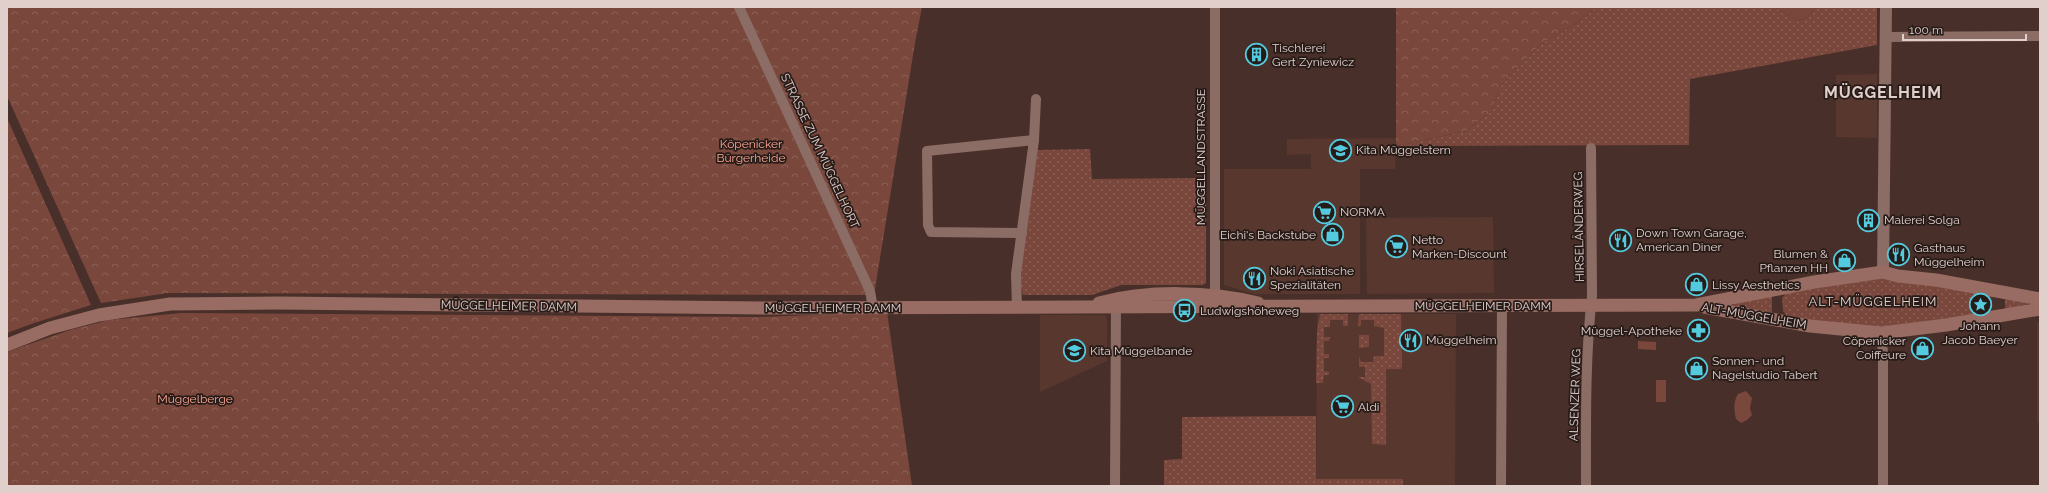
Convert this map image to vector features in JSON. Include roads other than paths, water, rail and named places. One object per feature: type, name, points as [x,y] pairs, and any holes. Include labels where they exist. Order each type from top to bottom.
[{"type":"main road","name":"ALT-MÜGGELHEIM","points":[[1696,305],[1822,280],[1883,272],[1898,276],[1943,281],[2040,299]]},
{"type":"main road","name":"MÜGGELHEIMER DAMM","points":[[7,345],[50,328],[99,315],[170,304],[280,303],[873,308],[1085,306],[1116,302],[1215,301],[1269,306],[1696,305]]},
{"type":"main road","name":"ALT-MÜGGELHEIM","points":[[1696,305],[1810,326],[1881,333],[1926,328],[2040,309]]},
{"type":"street","name":"STRASSE ZUM MÜGGELHORT","points":[[739,7],[870,291],[873,308]]},
{"type":"street","name":"MÜGGELLANDSTRASSE","points":[[1215,7],[1215,301]]},
{"type":"street","points":[[1883,272],[1886,7]]},
{"type":"street","points":[[1886,37],[2040,36]]},
{"type":"street","points":[[1017,307],[1016,274],[1034,140],[1036,99]]},
{"type":"street","points":[[1022,233],[931,232],[928,225],[927,151],[1034,140]]},
{"type":"street","name":"HIRSELÄNDERWEG","points":[[1591,148],[1591,305]]},
{"type":"street","points":[[1115,486],[1116,302]]},
{"type":"street","points":[[1501,486],[1502,305]]},
{"type":"street","name":"ALSENZER WEG","points":[[1586,486],[1586,427],[1591,305]]},
{"type":"street","points":[[1881,333],[1883,353],[1883,486]]},
{"type":"place","name":"Tischlerei Gert Zyniewicz","points":[[1257,55]]},
{"type":"place","name":"Kita Müggelstern","points":[[1341,150]]},
{"type":"place","name":"NORMA","points":[[1324,212]]},
{"type":"place","name":"Malerei Solga","points":[[1869,220]]},
{"type":"place","name":"Eichi's Backstube","points":[[1332,235]]},
{"type":"place","name":"Down Town Garage, American Diner","points":[[1621,240]]},
{"type":"place","name":"Netto Marken-Discount","points":[[1397,247]]},
{"type":"place","name":"Gasthaus Müggelheim","points":[[1898,255]]},
{"type":"place","name":"Blumen & Pflanzen HH","points":[[1844,261]]},
{"type":"place","name":"Noki Asiatische Spezialitäten","points":[[1254,278]]},
{"type":"place","name":"Lissy Aesthetics","points":[[1696,285]]},
{"type":"place","name":"Johann Jacob Baeyer","points":[[1980,305]]},
{"type":"place","name":"Ludwigshöheweg","points":[[1185,311]]},
{"type":"place","name":"Müggel-Apotheke","points":[[1698,331]]},
{"type":"place","name":"Müggelheim","points":[[1411,340]]},
{"type":"place","name":"Cöpenicker Coiffeure","points":[[1922,348]]},
{"type":"place","name":"Kita Müggelbande","points":[[1074,351]]},
{"type":"place","name":"Sonnen- und Nagelstudio Tabert","points":[[1696,368]]},
{"type":"place","name":"Aldi","points":[[1342,407]]},
{"type":"district","name":"MÜGGELHEIM","points":[[1883,92]]},
{"type":"district","name":"ALT-MÜGGELHEIM","points":[[1873,301]]},
{"type":"park label","name":"Köpenicker Bürgerheide","points":[[751,151]]},
{"type":"park label","name":"Müggelberge","points":[[195,399]]}]
